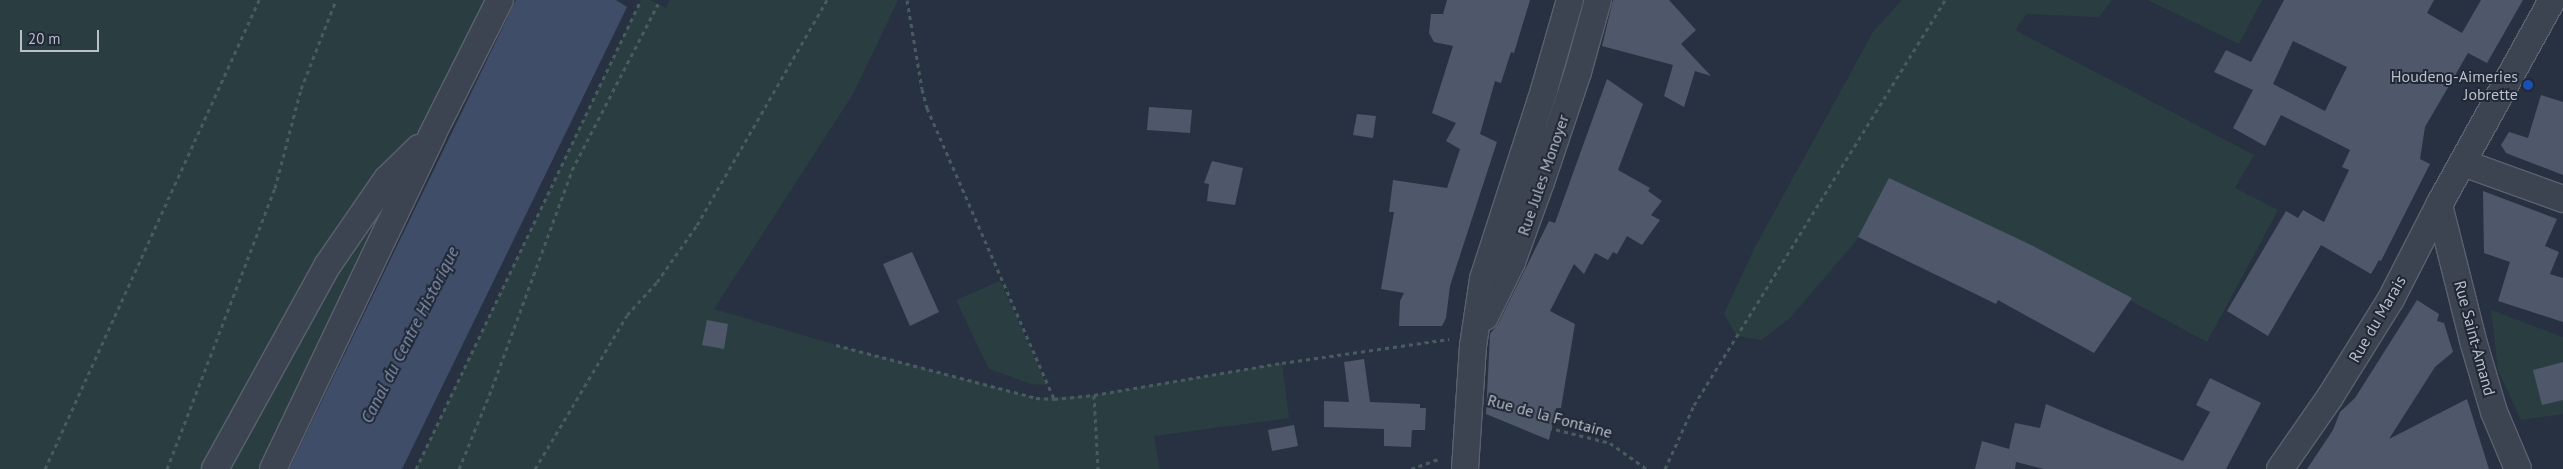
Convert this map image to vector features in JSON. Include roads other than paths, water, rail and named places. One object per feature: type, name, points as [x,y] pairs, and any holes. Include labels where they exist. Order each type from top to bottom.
[{"type":"street","points":[[273,469],[432,136],[500,0]]},
{"type":"street","name":"Rue Jules Monoyer","points":[[1465,469],[1474,340],[1483,279],[1544,90],[1570,0]]},
{"type":"street","name":"Rue Jules Monoyer","points":[[1474,340],[1512,262],[1578,72],[1598,0]]},
{"type":"street","name":"Rue du Marais","points":[[2280,469],[2330,397],[2391,299],[2439,205],[2552,0]]},
{"type":"street","points":[[215,469],[327,266],[387,179],[432,136]]},
{"type":"street","points":[[2463,163],[2563,199]]},
{"type":"street","name":"Rue Saint-Amand","points":[[2439,205],[2474,344],[2494,412],[2518,469]]},
{"type":"water","name":"Canal du Centre Historique","points":[[516,0],[616,0],[627,7],[402,469],[289,469]]},
{"type":"place","name":"Houdeng-Aimeries Jobrette","points":[[2528,85]]}]
